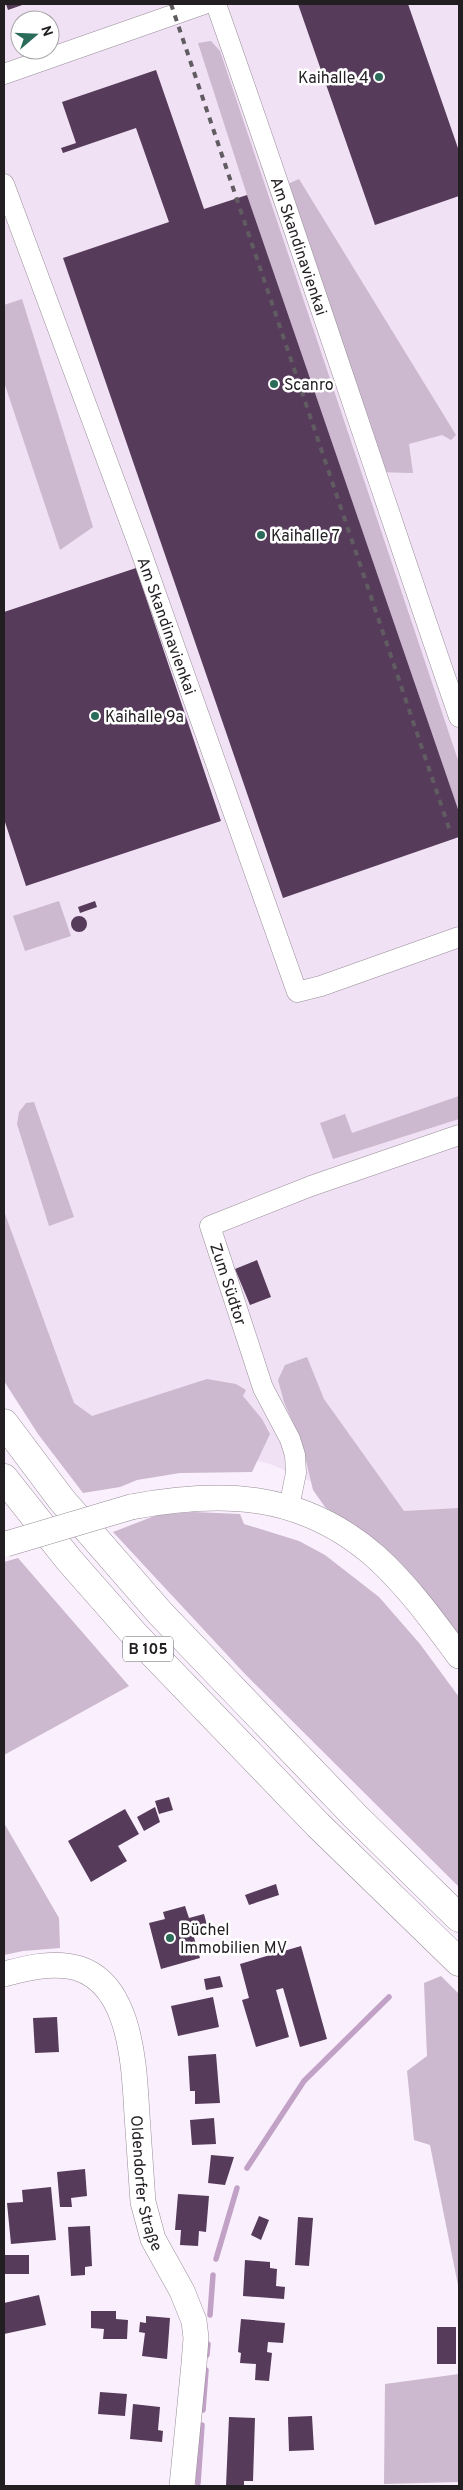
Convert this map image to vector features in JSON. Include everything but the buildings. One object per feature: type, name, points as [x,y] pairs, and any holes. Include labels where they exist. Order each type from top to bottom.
[{"type":"highway","name":"B 105","points":[[4,1423],[61,1499],[160,1613],[355,1816],[459,1918]]},
{"type":"highway","name":"B 105","points":[[4,1478],[69,1560],[135,1635],[318,1825],[459,1962]]},
{"type":"street","points":[[4,74],[204,4]]},
{"type":"street","name":"Am Skandinavienkai","points":[[216,4],[281,187],[372,465],[459,717]]},
{"type":"street","name":"Am Skandinavienkai","points":[[4,184],[140,549],[297,992],[321,986],[459,937]]},
{"type":"street","name":"Zum Südtor","points":[[289,1507],[296,1473],[295,1455],[290,1439],[264,1388],[210,1226],[312,1186],[459,1135]]},
{"type":"street","points":[[5,1544],[131,1507],[174,1499],[211,1496],[262,1501],[289,1507],[338,1530],[377,1558],[411,1593],[459,1656]]},
{"type":"street","name":"Oldendorfer Straße","points":[[4,1974],[47,1966],[69,1966],[86,1972],[100,1981],[112,1995],[122,2013],[133,2059],[143,2202],[148,2224],[158,2250],[182,2291],[194,2321],[196,2338],[182,2486]]},
{"type":"shaded area","points":[[4,4],[459,4],[459,1636],[315,1483],[270,1464],[244,1457],[112,1467],[70,1406],[4,1219]]},
{"type":"shaded area","points":[[211,41],[220,51],[459,763],[459,812],[247,195],[198,43]]},
{"type":"shaded area","points":[[299,179],[456,435],[451,440],[442,435],[409,444],[413,473],[374,472],[281,187]]},
{"type":"shaded area","points":[[22,299],[93,527],[60,550],[4,382],[4,305]]},
{"type":"shaded area","points":[[59,901],[71,936],[25,951],[13,916]]},
{"type":"shaded area","points":[[459,1096],[459,1119],[333,1159],[320,1123],[345,1114],[352,1133]]},
{"type":"shaded area","points":[[34,1102],[74,1217],[49,1226],[17,1124],[19,1112],[26,1103]]},
{"type":"shaded area","points":[[4,1211],[74,1403],[92,1416],[207,1379],[236,1384],[246,1390],[243,1396],[262,1419],[270,1434],[252,1472],[180,1473],[137,1480],[120,1487],[83,1493],[38,1434],[4,1381]]},
{"type":"shaded area","points":[[307,1357],[324,1399],[404,1511],[459,1508],[459,1642],[394,1558],[325,1507],[313,1490],[302,1444],[284,1402],[278,1380],[285,1365]]},
{"type":"shaded area","points":[[194,1512],[240,1514],[244,1524],[299,1541],[325,1555],[379,1597],[420,1644],[459,1697],[459,1887],[244,1673],[113,1532],[157,1515]]},
{"type":"shaded area","points":[[18,1558],[129,1686],[4,1755],[4,1562]]},
{"type":"shaded area","points":[[4,1823],[59,1918],[60,1948],[23,1951],[4,1955]]},
{"type":"shaded area","points":[[441,1976],[459,1994],[459,2290],[430,2145],[414,2140],[407,2071],[427,2056],[424,1983]]},
{"type":"shaded area","points":[[459,2374],[459,2482],[384,2484],[385,2384]]},
{"type":"waterway","points":[[247,2168],[304,2081],[389,1997]]},
{"type":"waterway","points":[[216,2259],[237,2188]]},
{"type":"waterway","points":[[210,2315],[213,2275]]},
{"type":"waterway","points":[[207,2355],[208,2344]]},
{"type":"waterway","points":[[203,2410],[206,2370]]},
{"type":"waterway","points":[[198,2483],[202,2425]]},
{"type":"railway","points":[[171,4],[451,834]]},
{"type":"place","name":"Kaihalle 4","points":[[379,77]]},
{"type":"place","name":"Scanro","points":[[274,384]]},
{"type":"place","name":"Kaihalle 7","points":[[261,535]]},
{"type":"place","name":"Kaihalle 9a","points":[[95,716]]},
{"type":"place","name":"Büchel Immobilien MV","points":[[170,1938]]}]
